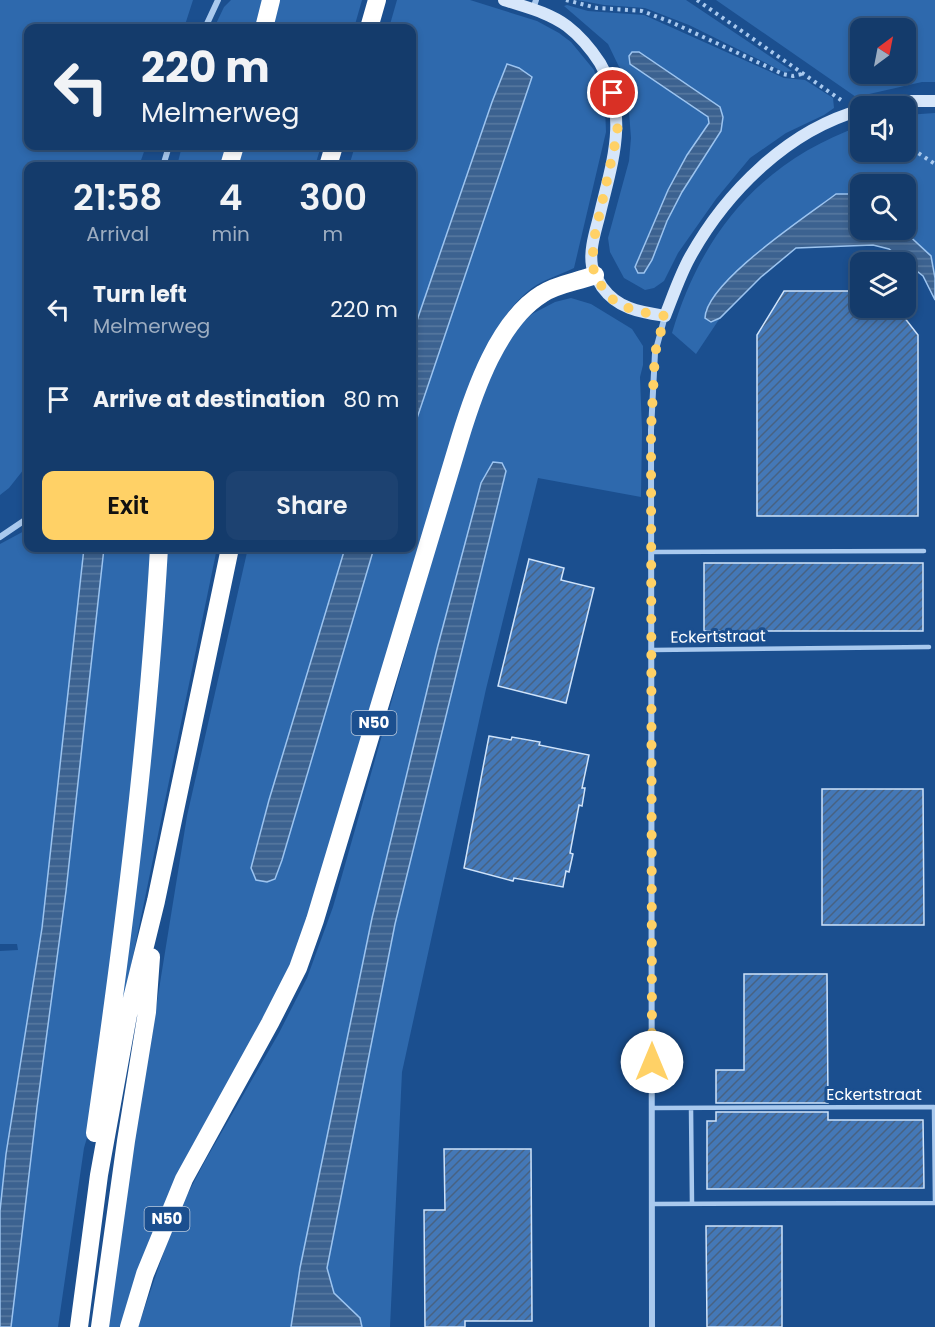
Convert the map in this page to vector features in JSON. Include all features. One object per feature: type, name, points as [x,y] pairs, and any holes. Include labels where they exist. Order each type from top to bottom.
[{"type":"highway","points":[[265,24],[271,0]]},
{"type":"highway","points":[[370,24],[377,1]]},
{"type":"highway","name":"N50","points":[[129,1327],[145,1274],[184,1179],[270,1023],[297,968],[308,939],[460,438],[483,374],[513,322],[527,306],[542,294],[556,287],[595,276]]},
{"type":"highway","points":[[99,1175],[94,1143],[143,761],[152,674],[159,552]]},
{"type":"highway","points":[[79,1327],[99,1175],[128,1015],[156,901],[229,552]]},
{"type":"highway","points":[[100,1327],[124,1152],[147,1012],[156,901]]},
{"type":"street","points":[[207,24],[218,0]]},
{"type":"street","points":[[504,0],[535,5],[566,25],[594,54],[613,93],[618,120],[617,135],[591,257],[595,276],[611,298],[618,304],[636,311],[665,316],[690,258],[707,230],[741,186],[791,145],[820,127],[850,115]]},
{"type":"street","points":[[916,101],[935,101]]},
{"type":"street","name":"Eckertstraat","points":[[652,1327],[651,552],[653,383],[655,353],[665,316]]},
{"type":"street","points":[[0,537],[24,521]]},
{"type":"lane","points":[[651,552],[924,550]]},
{"type":"lane","name":"Eckertstraat","points":[[652,650],[929,647]]},
{"type":"lane","name":"Eckertstraat","points":[[652,1108],[934,1107],[935,1161],[935,1203],[652,1204]]},
{"type":"lane","points":[[691,1108],[692,1204]]},
{"type":"path","points":[[566,0],[597,8],[642,11],[783,74],[793,76],[802,74]]},
{"type":"path","points":[[697,0],[850,105]]},
{"type":"path","points":[[916,152],[935,164]]},
{"type":"shaded area","points":[[0,0],[193,0],[185,24],[24,24],[24,150],[145,150],[140,162],[24,162],[24,469],[9,488],[0,495]]},
{"type":"shaded area","points":[[231,0],[362,0],[355,24],[216,24],[224,7]]},
{"type":"shaded area","points":[[397,0],[470,0],[537,21],[571,42],[594,70],[605,106],[606,132],[574,268],[532,288],[520,298],[493,336],[467,394],[297,954],[177,1179],[138,1270],[123,1327],[106,1327],[123,1198],[187,816],[247,552],[344,552],[269,800],[252,868],[256,880],[275,879],[373,552],[416,552],[416,421],[532,77],[519,68],[507,65],[492,102],[416,323],[416,162],[350,162],[354,150],[416,150],[416,24],[390,24]]},
{"type":"shaded area","points":[[577,0],[686,0],[792,71],[784,72],[689,25],[645,8],[604,5]]},
{"type":"shaded area","points":[[716,0],[935,0],[935,82],[916,83],[916,18],[850,18],[850,84],[913,84],[855,96]]},
{"type":"shaded area","points":[[564,6],[588,11],[644,15],[784,78],[805,80],[833,98],[834,108],[786,133],[750,158],[716,199],[678,253],[664,281],[654,288],[645,290],[624,278],[610,252],[608,238],[629,161],[631,138],[628,99],[622,73],[608,44]],"holes":[[[639,52],[720,107],[723,117],[721,131],[682,192],[667,221],[652,260],[635,267],[667,193],[709,123],[708,118]]]},
{"type":"shaded area","points":[[632,52],[639,52],[720,107],[723,117],[721,131],[682,192],[644,273],[638,273],[635,267],[668,190],[687,155],[709,123],[708,117],[630,64],[629,56]]},
{"type":"shaded area","points":[[507,64],[519,68],[532,77],[416,421],[416,323]]},
{"type":"shaded area","points":[[935,113],[935,278],[931,259],[914,240],[916,174],[850,174],[850,194],[750,258],[721,288],[705,311],[711,322],[720,318],[696,354],[672,333],[684,297],[718,233],[765,181],[793,159],[825,141],[850,131],[850,162],[916,162],[916,114]]},
{"type":"shaded area","points":[[181,150],[320,150],[316,162],[178,162]]},
{"type":"shaded area","points":[[836,194],[849,194],[850,240],[914,240],[931,256],[935,278],[935,300],[923,276],[916,270],[916,252],[893,252],[873,245],[796,248],[761,277],[720,318],[711,322],[705,318],[710,303],[722,287],[739,269],[782,233]]},
{"type":"shaded area","points":[[571,298],[591,304],[632,329],[643,346],[643,365],[640,377],[641,497],[538,478],[486,689],[402,1072],[390,1327],[362,1327],[360,1318],[334,1293],[327,1268],[395,924],[506,471],[501,463],[481,483],[437,649],[372,918],[300,1268],[291,1327],[138,1327],[177,1214],[279,1033],[307,978],[333,907],[462,454],[486,383],[517,327],[532,314],[555,302]]},
{"type":"shaded area","points":[[493,462],[502,463],[506,471],[395,924],[327,1268],[334,1293],[360,1318],[362,1327],[291,1327],[300,1268],[372,918],[437,649],[481,483]]},
{"type":"shaded area","points":[[24,531],[24,552],[84,552],[42,928],[6,1154],[0,1211],[0,951],[18,950],[17,944],[0,944],[0,544]]},
{"type":"shaded area","points":[[84,552],[104,552],[66,891],[11,1327],[0,1327],[0,1211],[6,1154],[42,928]]},
{"type":"shaded area","points":[[104,552],[216,552],[117,1034],[84,1148],[58,1327],[11,1327],[37,1107],[66,891]]},
{"type":"shaded area","points":[[344,552],[373,552],[282,860],[275,879],[267,882],[256,880],[251,868],[269,800]]},
{"type":"building","points":[[784,291],[850,291],[850,318],[905,318],[918,335],[918,516],[757,516],[757,335]]},
{"type":"building","points":[[529,559],[564,568],[561,580],[594,588],[566,703],[498,686]]},
{"type":"building","points":[[704,563],[923,563],[923,631],[704,631]]},
{"type":"building","points":[[489,736],[540,742],[539,745],[589,755],[582,788],[585,788],[582,806],[579,805],[570,853],[573,854],[563,887],[514,878],[513,881],[464,868]]},
{"type":"building","points":[[822,789],[923,789],[924,925],[822,925]]},
{"type":"building","points":[[744,974],[827,974],[828,1103],[716,1103],[716,1070],[744,1070]]},
{"type":"building","points":[[716,1112],[828,1112],[828,1120],[923,1120],[924,1188],[707,1189],[707,1121],[716,1121]]},
{"type":"building","points":[[444,1149],[531,1149],[532,1321],[465,1321],[465,1327],[425,1327],[424,1210],[445,1210]]},
{"type":"building","points":[[706,1226],[782,1226],[782,1327],[707,1327]]},
{"type":"route","points":[[613,93],[618,120],[617,135],[594,239],[592,266],[600,284],[618,304],[636,311],[665,316],[655,353],[651,430],[652,1062]]}]
